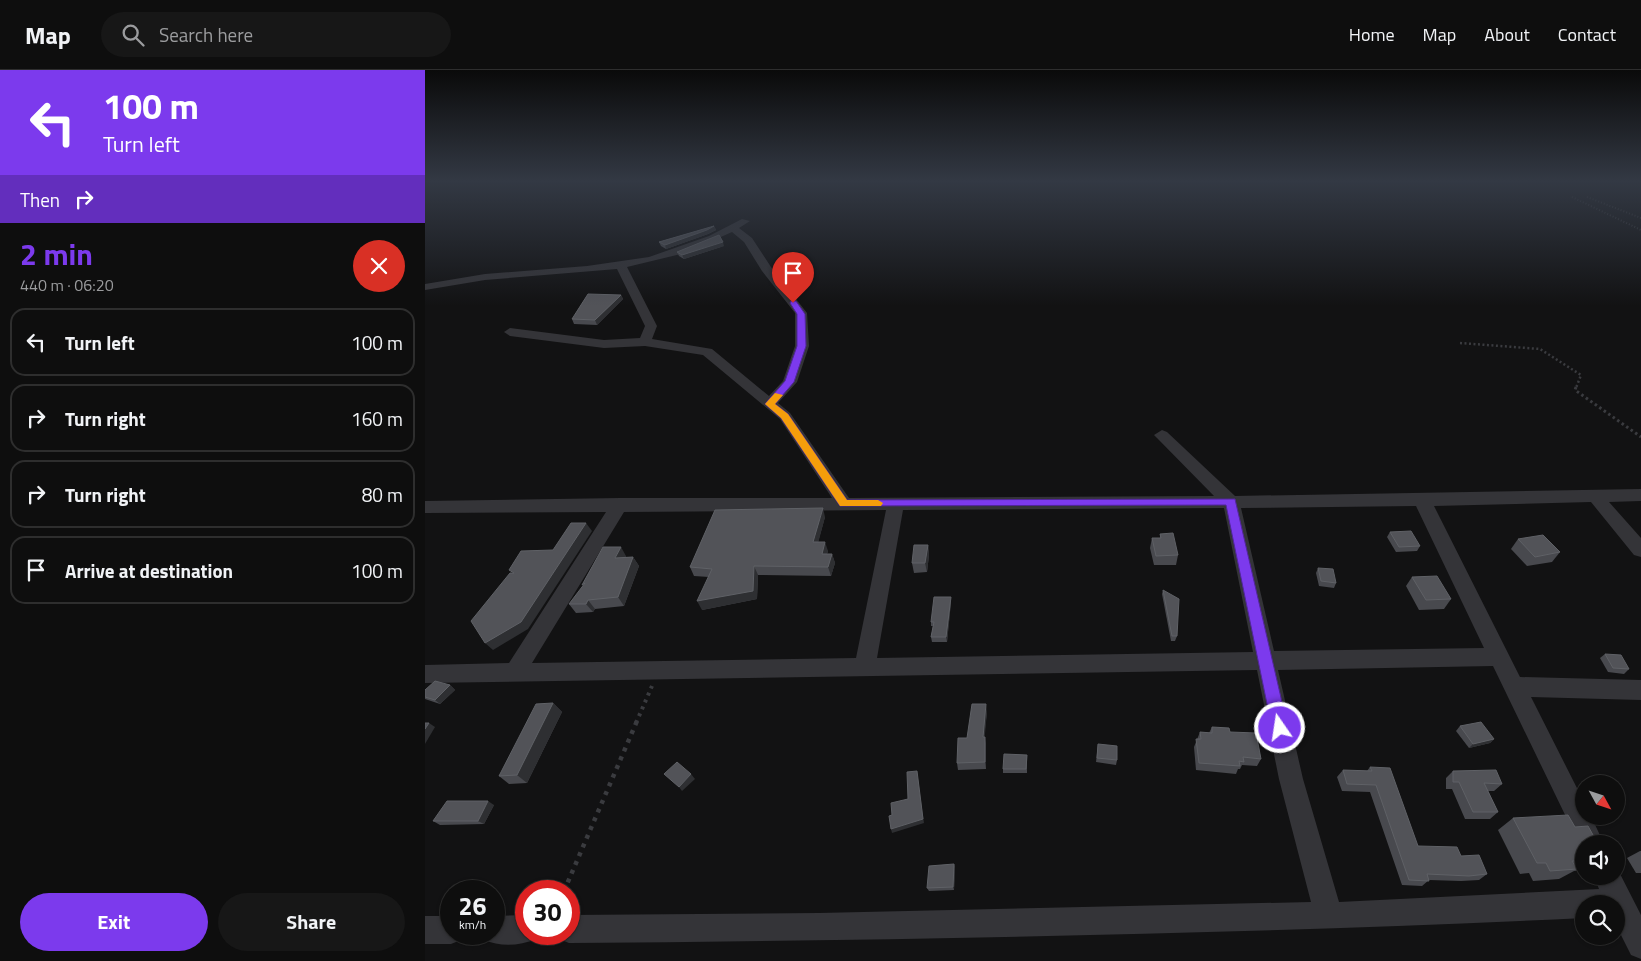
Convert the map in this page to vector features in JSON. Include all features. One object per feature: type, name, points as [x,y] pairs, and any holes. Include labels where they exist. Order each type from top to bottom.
[{"type":"street","points":[[425,287],[486,276],[621,267],[697,247],[739,225],[766,268],[801,314],[802,346],[790,382],[770,404]]},
{"type":"street","points":[[621,267],[651,326],[645,342]]},
{"type":"street","points":[[510,332],[604,344],[645,342],[707,352],[785,416],[844,504]]},
{"type":"street","points":[[1163,435],[1202,476],[1231,502],[1291,779],[1329,916]]},
{"type":"street","points":[[425,506],[1231,502],[1422,500],[1641,494]]},
{"type":"street","points":[[1595,496],[1641,550]]},
{"type":"street","points":[[1422,500],[1587,835]]},
{"type":"street","points":[[865,666],[896,503]]},
{"type":"street","points":[[515,672],[620,504]]},
{"type":"street","points":[[425,674],[1500,657]]},
{"type":"street","points":[[1514,686],[1641,690]]},
{"type":"street","points":[[580,929],[819,927],[1329,916],[1575,904]]},
{"type":"street","points":[[1625,912],[1641,945]]},
{"type":"street","points":[[425,930],[440,930]]},
{"type":"path","points":[[1625,223],[1641,230]]},
{"type":"path","points":[[1460,343],[1540,349],[1581,375],[1575,390],[1641,437]]},
{"type":"path","points":[[569,880],[659,669]]},
{"type":"building","points":[[714,226],[665,245],[659,242]]},
{"type":"building","points":[[719,235],[723,242],[682,255],[677,252]]},
{"type":"building","points":[[588,294],[621,295],[595,320],[572,319]]},
{"type":"building","points":[[823,508],[813,542],[825,542],[822,554],[832,554],[828,567],[754,566],[753,591],[697,601],[712,569],[690,567],[715,510]]},
{"type":"building","points":[[571,523],[586,523],[521,622],[485,643],[471,621],[510,573],[514,573],[509,570],[521,551],[553,550]]},
{"type":"building","points":[[1411,531],[1420,546],[1399,547],[1390,532]]},
{"type":"building","points":[[1173,533],[1178,555],[1156,556],[1152,538],[1161,538],[1160,534]]},
{"type":"building","points":[[1543,535],[1560,552],[1535,557],[1518,539]]},
{"type":"building","points":[[914,545],[928,545],[925,563],[912,563]]},
{"type":"building","points":[[603,547],[621,547],[615,558],[633,557],[618,597],[588,600],[586,604],[569,604],[585,583],[582,585]]},
{"type":"building","points":[[1318,568],[1333,569],[1336,583],[1321,581]]},
{"type":"building","points":[[1437,576],[1451,599],[1426,600],[1412,577]]},
{"type":"building","points":[[1163,590],[1179,599],[1177,636],[1172,636]]},
{"type":"building","points":[[934,597],[951,597],[946,637],[931,637],[934,622],[931,622]]},
{"type":"building","points":[[1605,654],[1621,655],[1629,669],[1613,668]]},
{"type":"building","points":[[435,681],[450,685],[435,700],[425,697],[425,690]]},
{"type":"building","points":[[553,703],[517,775],[499,776],[536,704]]},
{"type":"building","points":[[972,704],[986,704],[983,737],[985,737],[985,762],[957,763],[958,738],[967,738]]},
{"type":"building","points":[[1481,722],[1494,739],[1473,744],[1460,726]]},
{"type":"building","points":[[1212,727],[1229,728],[1230,732],[1256,733],[1261,759],[1243,757],[1244,762],[1239,761],[1240,766],[1199,763],[1196,739],[1201,739],[1200,732],[1212,733]]},
{"type":"building","points":[[1098,744],[1117,746],[1117,760],[1097,758]]},
{"type":"building","points":[[1004,754],[1027,755],[1026,769],[1003,769]]},
{"type":"building","points":[[677,762],[691,774],[679,787],[664,774]]},
{"type":"building","points":[[1370,767],[1390,768],[1418,846],[1457,847],[1461,856],[1479,855],[1487,874],[1469,876],[1427,874],[1429,881],[1409,880],[1376,785],[1347,784],[1343,770],[1372,771]]},
{"type":"building","points":[[1496,770],[1502,784],[1484,783],[1498,812],[1473,812],[1459,782],[1453,782],[1453,771]]},
{"type":"building","points":[[917,771],[923,819],[891,829],[889,816],[892,815],[891,803],[908,799],[907,772]]},
{"type":"building","points":[[447,801],[488,801],[478,821],[433,821]]},
{"type":"building","points":[[1568,815],[1575,827],[1588,826],[1593,835],[1575,835],[1575,861],[1572,861],[1575,869],[1550,871],[1546,863],[1537,863],[1513,818]]},
{"type":"building","points":[[954,864],[953,887],[927,888],[929,866]]},
{"type":"slow traffic","points":[[779,395],[770,404],[785,416],[844,504],[878,503]]},
{"type":"route","points":[[793,303],[801,314],[802,346],[790,382],[770,404],[785,416],[844,504],[1231,502],[1280,728]]}]
